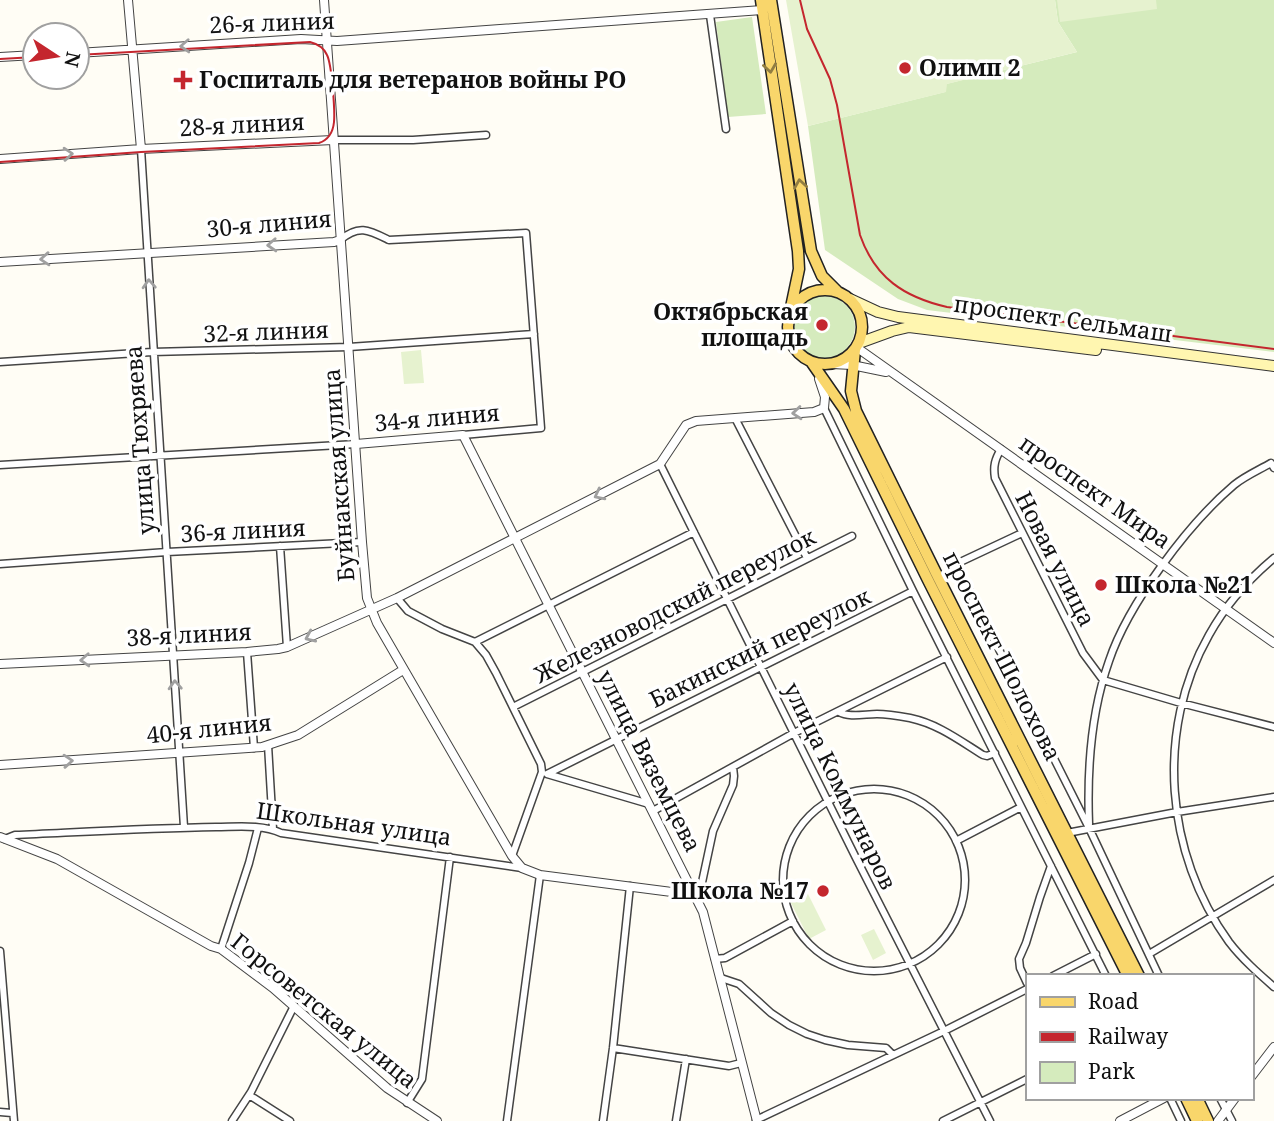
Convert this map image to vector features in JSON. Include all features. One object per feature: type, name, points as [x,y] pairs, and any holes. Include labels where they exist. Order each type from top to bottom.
[{"type":"main road","points":[[762,5],[798,251],[799,269],[787,323],[789,340],[797,352],[815,366],[832,364],[848,356],[857,346],[862,321],[850,299],[822,276],[811,251],[771,0]]},
{"type":"main road","points":[[790,312],[800,298],[811,292],[827,289],[837,291]]},
{"type":"main road","name":"проспект Сельмаш","points":[[850,299],[878,312],[898,317],[1274,366]]},
{"type":"main road","name":"проспект Сельмаш","points":[[857,346],[901,328],[918,328],[1274,372]]},
{"type":"main road","name":"проспект Шолохова","points":[[857,346],[852,365],[851,391],[856,411],[1138,974]]},
{"type":"main road","name":"проспект Шолохова","points":[[815,366],[844,408],[1127,974]]},
{"type":"main road","points":[[1187,1100],[1197,1121]]},
{"type":"main road","points":[[1198,1100],[1208,1121]]},
{"type":"street","name":"улица Тюхряева","points":[[128,0],[148,252],[152,352],[184,827]]},
{"type":"street","name":"Буйнакская улица","points":[[324,0],[368,598],[377,623],[403,670],[512,856],[522,868]]},
{"type":"street","name":"26-я линия","points":[[91,52],[337,40],[710,15],[762,5]]},
{"type":"street","points":[[710,15],[726,129]]},
{"type":"street","points":[[0,57],[21,56]]},
{"type":"street","name":"28-я линия","points":[[0,159],[141,149],[486,135]]},
{"type":"street","name":"30-я линия","points":[[0,262],[334,242],[361,229],[389,240],[526,233],[534,334]]},
{"type":"street","name":"32-я линия","points":[[0,362],[152,352],[349,347],[534,334]]},
{"type":"street","name":"34-я линия","points":[[0,465],[356,444],[541,428],[534,334]]},
{"type":"street","name":"проспект Мира","points":[[857,346],[892,374],[1274,643]]},
{"type":"street","name":"проспект Мира","points":[[832,364],[852,365],[892,374]]},
{"type":"street","points":[[815,366],[825,397],[826,410],[913,591],[1105,974]]},
{"type":"street","points":[[660,464],[685,425],[696,421],[844,408]]},
{"type":"street","points":[[735,418],[807,558]]},
{"type":"street","name":"улица Вяземцева","points":[[463,435],[703,912],[757,1120]]},
{"type":"street","name":"Новая улица","points":[[1001,449],[993,469],[995,478],[1083,653],[1103,680]]},
{"type":"street","name":"улица Коммунаров","points":[[660,464],[990,1121]]},
{"type":"street","name":"38-я линия","points":[[0,664],[247,652],[287,647],[397,598],[660,464]]},
{"type":"street","points":[[1089,828],[1088,797],[1094,728],[1109,659],[1125,626],[1164,564],[1218,500],[1236,484],[1272,466]]},
{"type":"street","points":[[475,642],[694,532]]},
{"type":"street","points":[[1022,533],[956,564],[1089,828],[1158,974]]},
{"type":"street","name":"Железноводский переулок","points":[[513,707],[852,536]]},
{"type":"street","name":"36-я линия","points":[[0,564],[362,542]]},
{"type":"street","points":[[280,546],[287,647]]},
{"type":"street","points":[[1274,558],[1226,608],[1200,652],[1181,703],[1174,762],[1177,812],[1189,865],[1213,916],[1230,943],[1274,987]]},
{"type":"street","name":"Бакинский переулок","points":[[544,773],[913,591]]},
{"type":"street","points":[[397,598],[408,611],[475,642],[486,655],[541,764],[544,773],[512,856]]},
{"type":"street","points":[[247,652],[254,748]]},
{"type":"street","points":[[544,773],[651,808],[947,657]]},
{"type":"street","name":"40-я линия","points":[[0,765],[268,745],[298,735],[403,670]]},
{"type":"street","points":[[1103,680],[1274,727]]},
{"type":"street","points":[[839,712],[844,715],[878,714],[913,719],[945,730],[983,755],[995,753]]},
{"type":"street","points":[[268,745],[273,829]]},
{"type":"street","points":[[695,895],[701,887],[713,831],[733,785],[733,767]]},
{"type":"street","points":[[862,789],[901,793],[925,804],[940,816],[957,841],[965,874],[960,912],[939,945],[909,964],[894,970],[873,972],[853,969],[831,961],[814,949],[793,921],[784,892],[786,855],[802,824],[816,810],[841,795],[862,789]]},
{"type":"street","points":[[1067,833],[1274,797]]},
{"type":"street","points":[[957,841],[1021,807]]},
{"type":"street","name":"Школьная улица","points":[[3,838],[15,835],[184,827],[273,829],[281,833],[522,868],[540,875],[695,895]]},
{"type":"street","points":[[221,949],[258,828]]},
{"type":"street","name":"Горсоветская улица","points":[[3,838],[57,859],[211,946],[221,949],[273,988],[387,1088],[437,1121]]},
{"type":"street","points":[[407,1102],[422,1079],[450,857]]},
{"type":"street","points":[[1026,981],[1019,959],[1051,866]]},
{"type":"street","points":[[507,1121],[540,875]]},
{"type":"street","points":[[1149,954],[1274,880]]},
{"type":"street","points":[[603,1121],[630,886]]},
{"type":"street","points":[[715,959],[725,958],[793,921]]},
{"type":"street","points":[[0,951],[14,1119]]},
{"type":"street","points":[[1058,974],[1096,954]]},
{"type":"street","points":[[721,978],[739,984],[771,1013],[807,1034],[848,1045],[886,1048],[893,1055]]},
{"type":"street","points":[[757,1120],[1026,990]]},
{"type":"street","points":[[232,1121],[249,1095],[294,1006]]},
{"type":"street","points":[[1253,1074],[1274,1047]]},
{"type":"street","points":[[613,1048],[729,1066],[741,1063]]},
{"type":"street","points":[[676,1121],[686,1059]]},
{"type":"street","points":[[943,1121],[1026,1079]]},
{"type":"street","points":[[249,1095],[290,1121]]},
{"type":"street","points":[[1119,1121],[1160,1100]]},
{"type":"street","points":[[1171,1100],[1181,1121]]},
{"type":"street","points":[[1221,1100],[1231,1121]]},
{"type":"street","points":[[1218,1121],[1234,1100]]},
{"type":"street","points":[[0,1112],[14,1119]]},
{"type":"green space","name":"Олимп 2","points":[[786,0],[1055,0],[1058,22],[1077,52],[947,84],[946,92],[808,126]]},
{"type":"green space","points":[[1055,0],[1274,0],[1274,352],[927,310],[898,299],[825,250],[808,126],[945,92],[946,84],[1077,52],[1058,22]]},
{"type":"green space","points":[[1057,0],[1156,0],[1157,9],[1060,22]]},
{"type":"green space","points":[[752,17],[766,114],[728,117],[716,22]]},
{"type":"green space","points":[[824,296],[846,305],[855,327],[846,349],[824,358],[802,349],[793,327],[802,305]]},
{"type":"green space","points":[[421,350],[424,383],[404,384],[401,352]]},
{"type":"green space","points":[[807,892],[826,930],[809,939],[790,901]]},
{"type":"green space","points":[[874,929],[886,953],[873,960],[861,935]]},
{"type":"tram line","points":[[0,162],[319,143],[327,138],[332,129],[334,99],[329,60],[322,48],[310,42],[91,54]]},
{"type":"tram line","points":[[0,59],[21,58]]},
{"type":"railway","points":[[800,0],[807,29],[830,79],[837,105],[860,235],[874,263],[893,283],[917,298],[947,307],[1274,349]]},
{"type":"place","name":"Олимп 2","points":[[905,68]]},
{"type":"place","name":"Госпиталь для ветеранов войны РО","points":[[183,80]]},
{"type":"place","name":"Октябрьская площадь","points":[[822,325]]},
{"type":"place","name":"Школа №21","points":[[1101,585]]},
{"type":"place","name":"Школа №17","points":[[823,891]]}]
